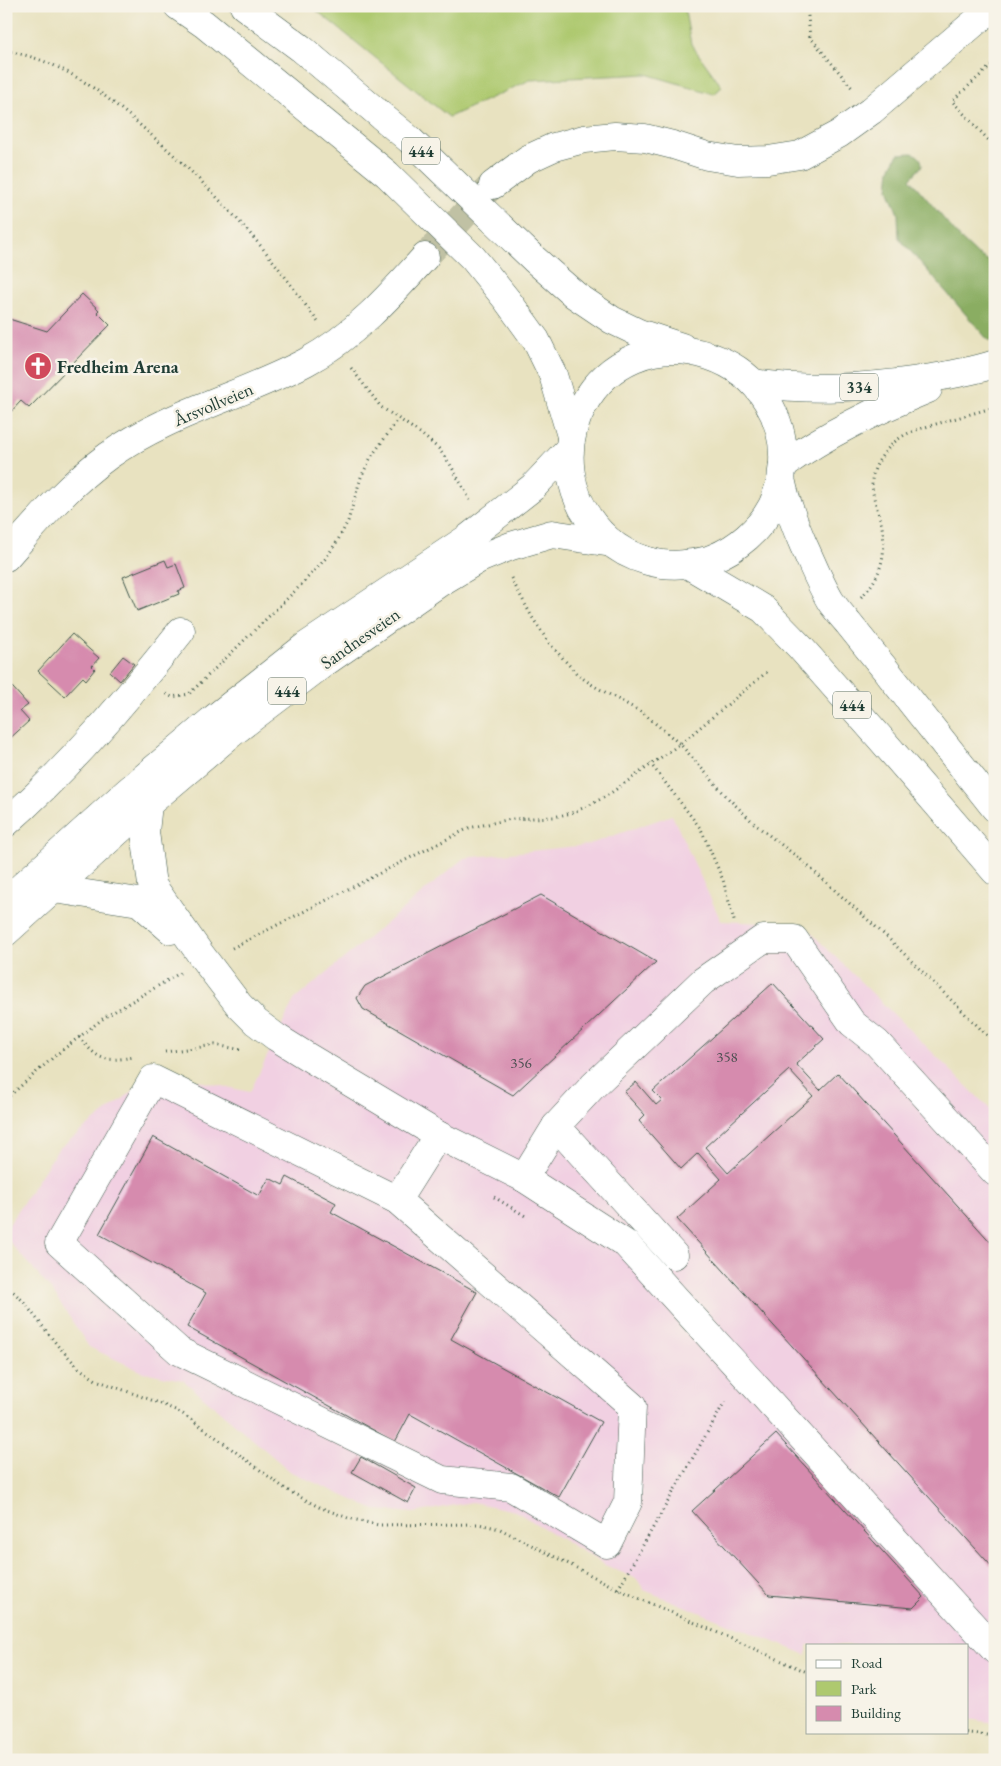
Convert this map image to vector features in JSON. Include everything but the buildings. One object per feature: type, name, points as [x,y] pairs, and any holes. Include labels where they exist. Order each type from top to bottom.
[{"type":"main road","name":"444","points":[[178,6],[212,30],[387,174],[473,258],[507,300],[536,340],[553,376],[570,443],[570,471],[574,492],[583,511],[596,529],[629,554],[647,561],[687,564],[713,558],[737,546],[757,528],[772,506],[782,473],[783,447],[776,419],[754,383],[740,371],[721,360],[639,333],[612,320],[575,295],[534,259],[410,140],[302,49],[244,6]]},
{"type":"main road","points":[[493,185],[528,158],[554,147],[584,139],[615,136],[645,138],[707,156],[738,161],[768,160],[800,155],[839,134],[871,110],[994,6]]},
{"type":"main road","name":"Årsvollveien","points":[[6,557],[55,502],[109,456],[141,436],[175,419],[262,384],[335,344],[389,297],[425,257]]},
{"type":"main road","name":"444","points":[[570,443],[580,410],[595,387],[616,369],[640,356],[668,350],[696,352]]},
{"type":"main road","name":"334","points":[[754,383],[789,388],[875,387],[963,373],[995,364]]},
{"type":"main road","name":"334","points":[[782,473],[808,448],[846,426],[963,373]]},
{"type":"main road","name":"Sandnesveien","points":[[6,901],[127,792],[211,721],[306,646],[468,538],[533,487],[570,443]]},
{"type":"main road","name":"444","points":[[782,473],[803,542],[831,602],[995,808]]},
{"type":"main road","name":"Sandnesveien","points":[[6,932],[148,804],[232,734],[324,663],[439,583],[479,559],[510,546],[552,534],[612,543]]},
{"type":"main road","name":"444","points":[[687,564],[763,609],[800,647],[995,871]]},
{"type":"main road","points":[[6,823],[70,760],[120,706],[181,631]]},
{"type":"main road","points":[[148,804],[146,832],[152,885],[203,959],[239,1005],[256,1022],[300,1052],[438,1134],[524,1178],[626,1244],[995,1650]]},
{"type":"main road","points":[[54,889],[139,902],[203,959]]},
{"type":"main road","points":[[524,1178],[556,1126],[593,1086],[703,981],[763,939],[794,939],[852,1023],[877,1043],[995,1172]]},
{"type":"main road","points":[[153,1079],[397,1200],[632,1406],[628,1502],[607,1544],[511,1487],[442,1480],[179,1351],[59,1242],[153,1079]]},
{"type":"main road","points":[[556,1126],[674,1254]]},
{"type":"main road","points":[[397,1200],[438,1134]]},
{"type":"path","points":[[807,6],[810,37],[871,110]]},
{"type":"path","points":[[6,51],[45,62],[76,76],[109,98],[173,154],[210,190],[272,261],[335,344],[366,390],[381,407],[420,433],[439,450],[450,464],[473,508]]},
{"type":"path","points":[[995,62],[952,101],[995,147]]},
{"type":"path","points":[[860,597],[870,589],[884,558],[882,528],[872,492],[874,470],[882,457],[902,436],[916,430],[995,407]]},
{"type":"path","points":[[189,694],[299,587],[326,558],[348,521],[361,477],[371,457],[398,420]]},
{"type":"path","points":[[511,578],[549,644],[564,662],[594,686],[643,712],[680,744],[729,799],[887,936],[995,1043]]},
{"type":"path","points":[[6,1099],[56,1055],[105,1017],[203,959],[451,835],[492,822],[571,813],[608,795],[650,763],[680,744],[767,672]]},
{"type":"path","points":[[650,763],[700,829],[722,880],[736,929]]},
{"type":"path","points":[[6,1285],[23,1301],[79,1368],[96,1380],[180,1412],[287,1490],[319,1507],[348,1518],[378,1525],[479,1524],[500,1529],[618,1589],[806,1672]]},
{"type":"path","points":[[968,1733],[995,1736]]},
{"type":"shaded area","points":[[672,815],[721,921],[803,925],[995,1114],[995,1723],[968,1719],[968,1644],[806,1644],[806,1655],[644,1590],[637,1579],[605,1565],[515,1511],[472,1502],[414,1513],[375,1510],[291,1472],[183,1380],[143,1372],[89,1347],[53,1292],[6,1238],[6,1229],[58,1149],[133,1091],[199,1081],[250,1092],[294,1000],[464,858],[587,845]]},
{"type":"green space","points":[[311,6],[684,6],[691,44],[722,87],[714,94],[646,74],[530,80],[449,117]]},
{"type":"green space","points":[[912,153],[920,158],[922,166],[910,179],[960,238],[978,255],[995,264],[995,340],[989,341],[899,238],[898,214],[888,189],[890,169],[898,154]]},
{"type":"tunnel","points":[[425,257],[492,185]]},
{"type":"place","name":"Fredheim Arena","points":[[38,366]]}]
